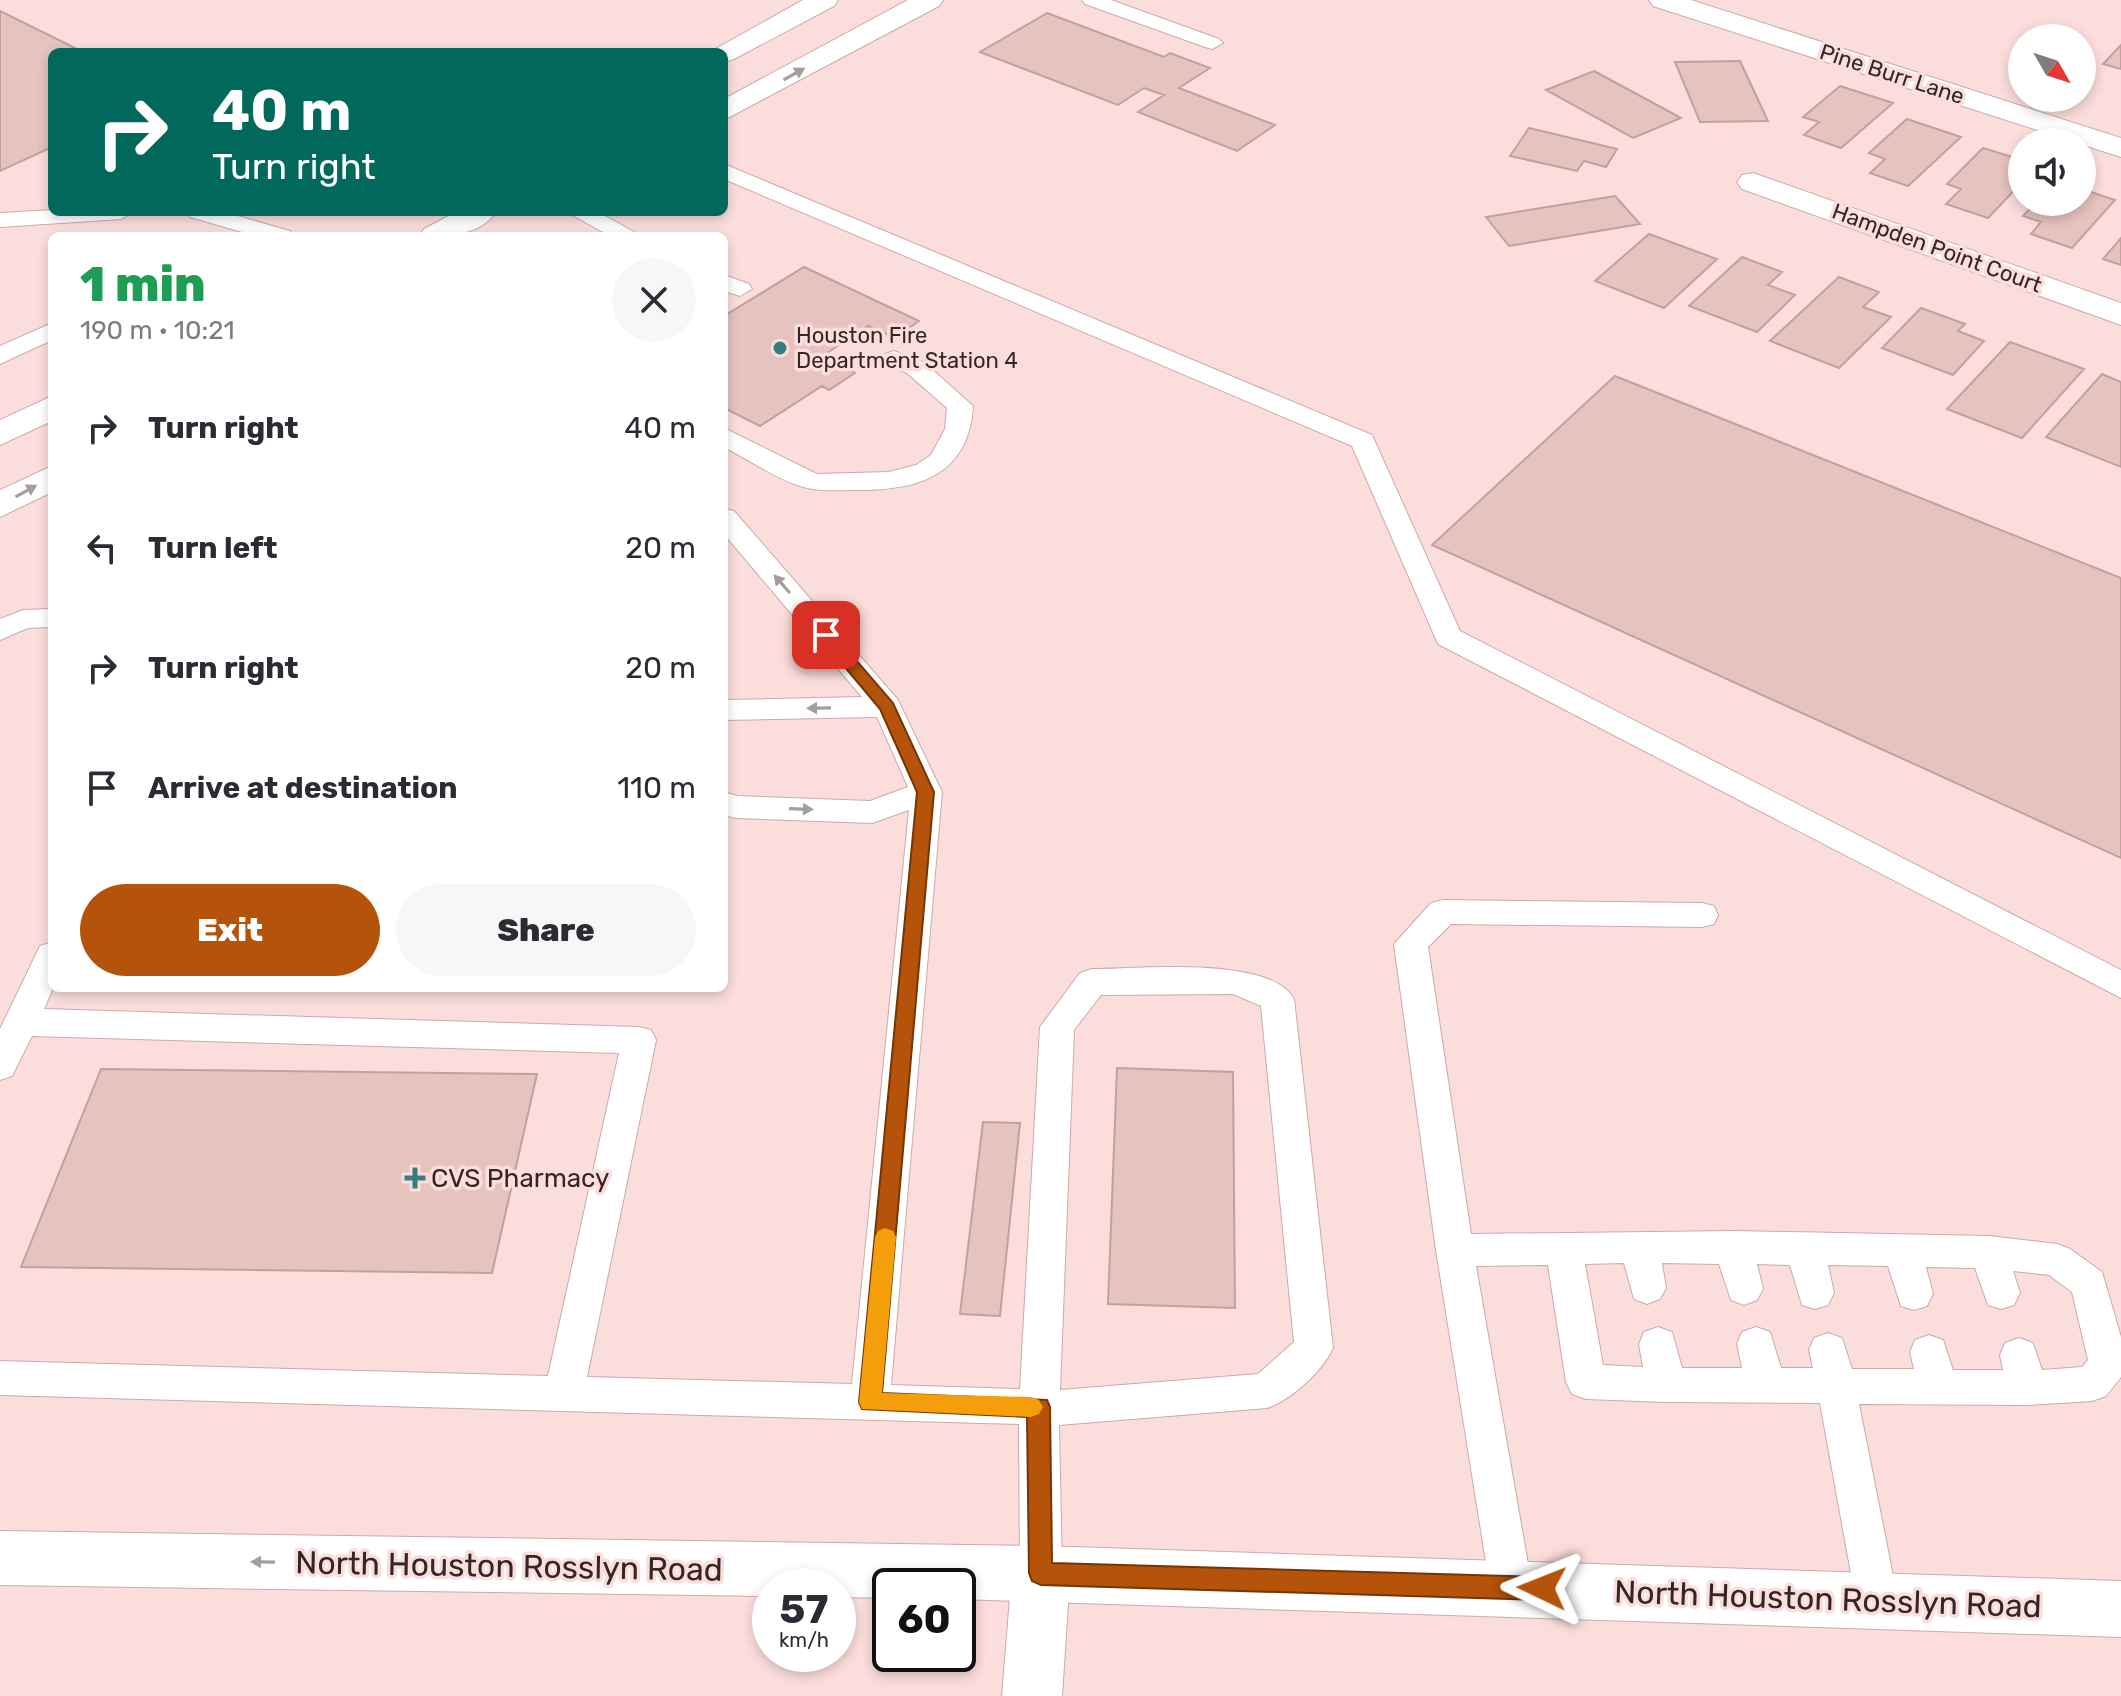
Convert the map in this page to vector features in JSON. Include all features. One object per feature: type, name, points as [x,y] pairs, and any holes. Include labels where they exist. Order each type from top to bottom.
[{"type":"main road","points":[[728,51],[824,0]]},
{"type":"main road","points":[[728,109],[929,0]]},
{"type":"main road","name":"Pine Burr Lane","points":[[1663,0],[2121,148]]},
{"type":"main road","name":"Hampden Point Court","points":[[1753,182],[2121,315]]},
{"type":"main road","points":[[442,232],[472,216]]},
{"type":"main road","points":[[0,505],[48,479]]},
{"type":"main road","name":"North Houston Rosslyn Road","points":[[0,1558],[1041,1573],[2121,1609]]},
{"type":"main road","points":[[1032,1696],[1041,1573]]},
{"type":"lane","points":[[1092,0],[1212,43]]},
{"type":"lane","points":[[728,173],[1363,441],[1448,637],[2121,985]]},
{"type":"lane","points":[[0,220],[60,216]]},
{"type":"lane","points":[[209,216],[249,231]]},
{"type":"lane","points":[[587,216],[621,232]]},
{"type":"lane","points":[[0,356],[48,332]]},
{"type":"lane","points":[[728,438],[812,481],[883,483],[921,473],[944,458],[957,441],[960,406],[916,368],[894,359]]},
{"type":"lane","points":[[728,522],[887,707],[926,792],[870,1402]]},
{"type":"lane","points":[[0,631],[23,619],[48,618]]},
{"type":"lane","points":[[728,710],[887,707]]},
{"type":"lane","points":[[728,804],[872,812],[926,792]]},
{"type":"lane","points":[[1511,1587],[1455,1250],[1411,944],[1443,912],[1702,915]]},
{"type":"lane","points":[[0,1066],[48,964]]},
{"type":"lane","points":[[0,1378],[1039,1407],[1267,1391],[1314,1348],[1277,999],[1237,981],[1092,982],[1057,1027],[1039,1407],[1041,1573]]},
{"type":"lane","points":[[21,1022],[639,1040],[564,1393]]},
{"type":"lane","points":[[1640,1247],[1647,1288]]},
{"type":"lane","points":[[1455,1250],[1734,1247],[1989,1252],[2057,1260],[2089,1283],[2108,1364],[2092,1384],[2023,1371],[1832,1368],[1765,1384],[1586,1382],[1564,1249]]},
{"type":"lane","points":[[1734,1247],[1744,1289]]},
{"type":"lane","points":[[1805,1249],[1815,1293]]},
{"type":"lane","points":[[1903,1250],[1914,1294]]},
{"type":"lane","points":[[1989,1252],[2001,1293]]},
{"type":"lane","points":[[1658,1344],[1666,1385]]},
{"type":"lane","points":[[1756,1344],[1765,1384]]},
{"type":"lane","points":[[1832,1368],[1877,1601]]},
{"type":"building","points":[[0,11],[75,48],[48,48],[48,149],[0,171]]},
{"type":"building","points":[[1047,13],[1164,57],[1170,53],[1210,68],[1179,88],[1275,125],[1237,151],[1138,112],[1164,95],[1144,88],[1118,105],[980,52]]},
{"type":"building","points":[[2121,45],[2121,69],[2103,64]]},
{"type":"building","points":[[1740,61],[1768,121],[1700,122],[1675,62]]},
{"type":"building","points":[[1594,71],[1681,118],[1633,138],[1546,90]]},
{"type":"building","points":[[1840,86],[1893,103],[1841,148],[1804,135],[1819,122],[1803,117]]},
{"type":"building","points":[[1907,119],[1961,137],[1908,186],[1870,173],[1885,159],[1869,153]]},
{"type":"building","points":[[1529,128],[1617,149],[1606,167],[1584,161],[1577,171],[1510,156]]},
{"type":"building","points":[[1983,148],[2008,156],[2008,197],[1988,218],[1946,204],[1961,189],[1947,184]]},
{"type":"building","points":[[2096,194],[2115,200],[2072,248],[2031,234],[2041,222],[2023,216],[2096,216]]},
{"type":"building","points":[[1615,196],[1640,224],[1509,246],[1486,217]]},
{"type":"building","points":[[1649,234],[1717,259],[1664,308],[1595,281]]},
{"type":"building","points":[[2121,238],[2121,265],[2103,259]]},
{"type":"building","points":[[1742,257],[1782,272],[1768,285],[1795,295],[1757,332],[1689,306]]},
{"type":"building","name":"Houston Fire Department Station 4","points":[[804,267],[919,321],[895,338],[868,326],[821,357],[855,373],[829,390],[822,386],[760,426],[728,410],[728,314]]},
{"type":"building","points":[[1839,277],[1879,292],[1863,307],[1891,317],[1839,368],[1770,341]]},
{"type":"building","points":[[1921,308],[1965,324],[1958,331],[1984,341],[1953,375],[1882,348]]},
{"type":"building","points":[[2010,342],[2084,369],[2022,438],[1947,409]]},
{"type":"building","points":[[2102,374],[2121,382],[2121,467],[2046,437]]},
{"type":"building","points":[[1615,376],[2121,578],[2121,858],[1432,545]]},
{"type":"building","points":[[1117,1068],[1233,1072],[1235,1308],[1108,1304]]},
{"type":"building","name":"CVS Pharmacy","points":[[101,1069],[537,1074],[492,1273],[21,1267]]},
{"type":"building","points":[[983,1122],[1020,1123],[1000,1316],[960,1314]]},
{"type":"slow traffic","points":[[885,1237],[870,1402],[1031,1407]]},
{"type":"place","name":"Houston Fire Department Station 4","points":[[780,348]]},
{"type":"place","name":"CVS Pharmacy","points":[[415,1178]]},
{"type":"route","points":[[826,635],[887,707],[926,792],[870,1402],[1039,1407],[1041,1573],[1542,1588]]}]
